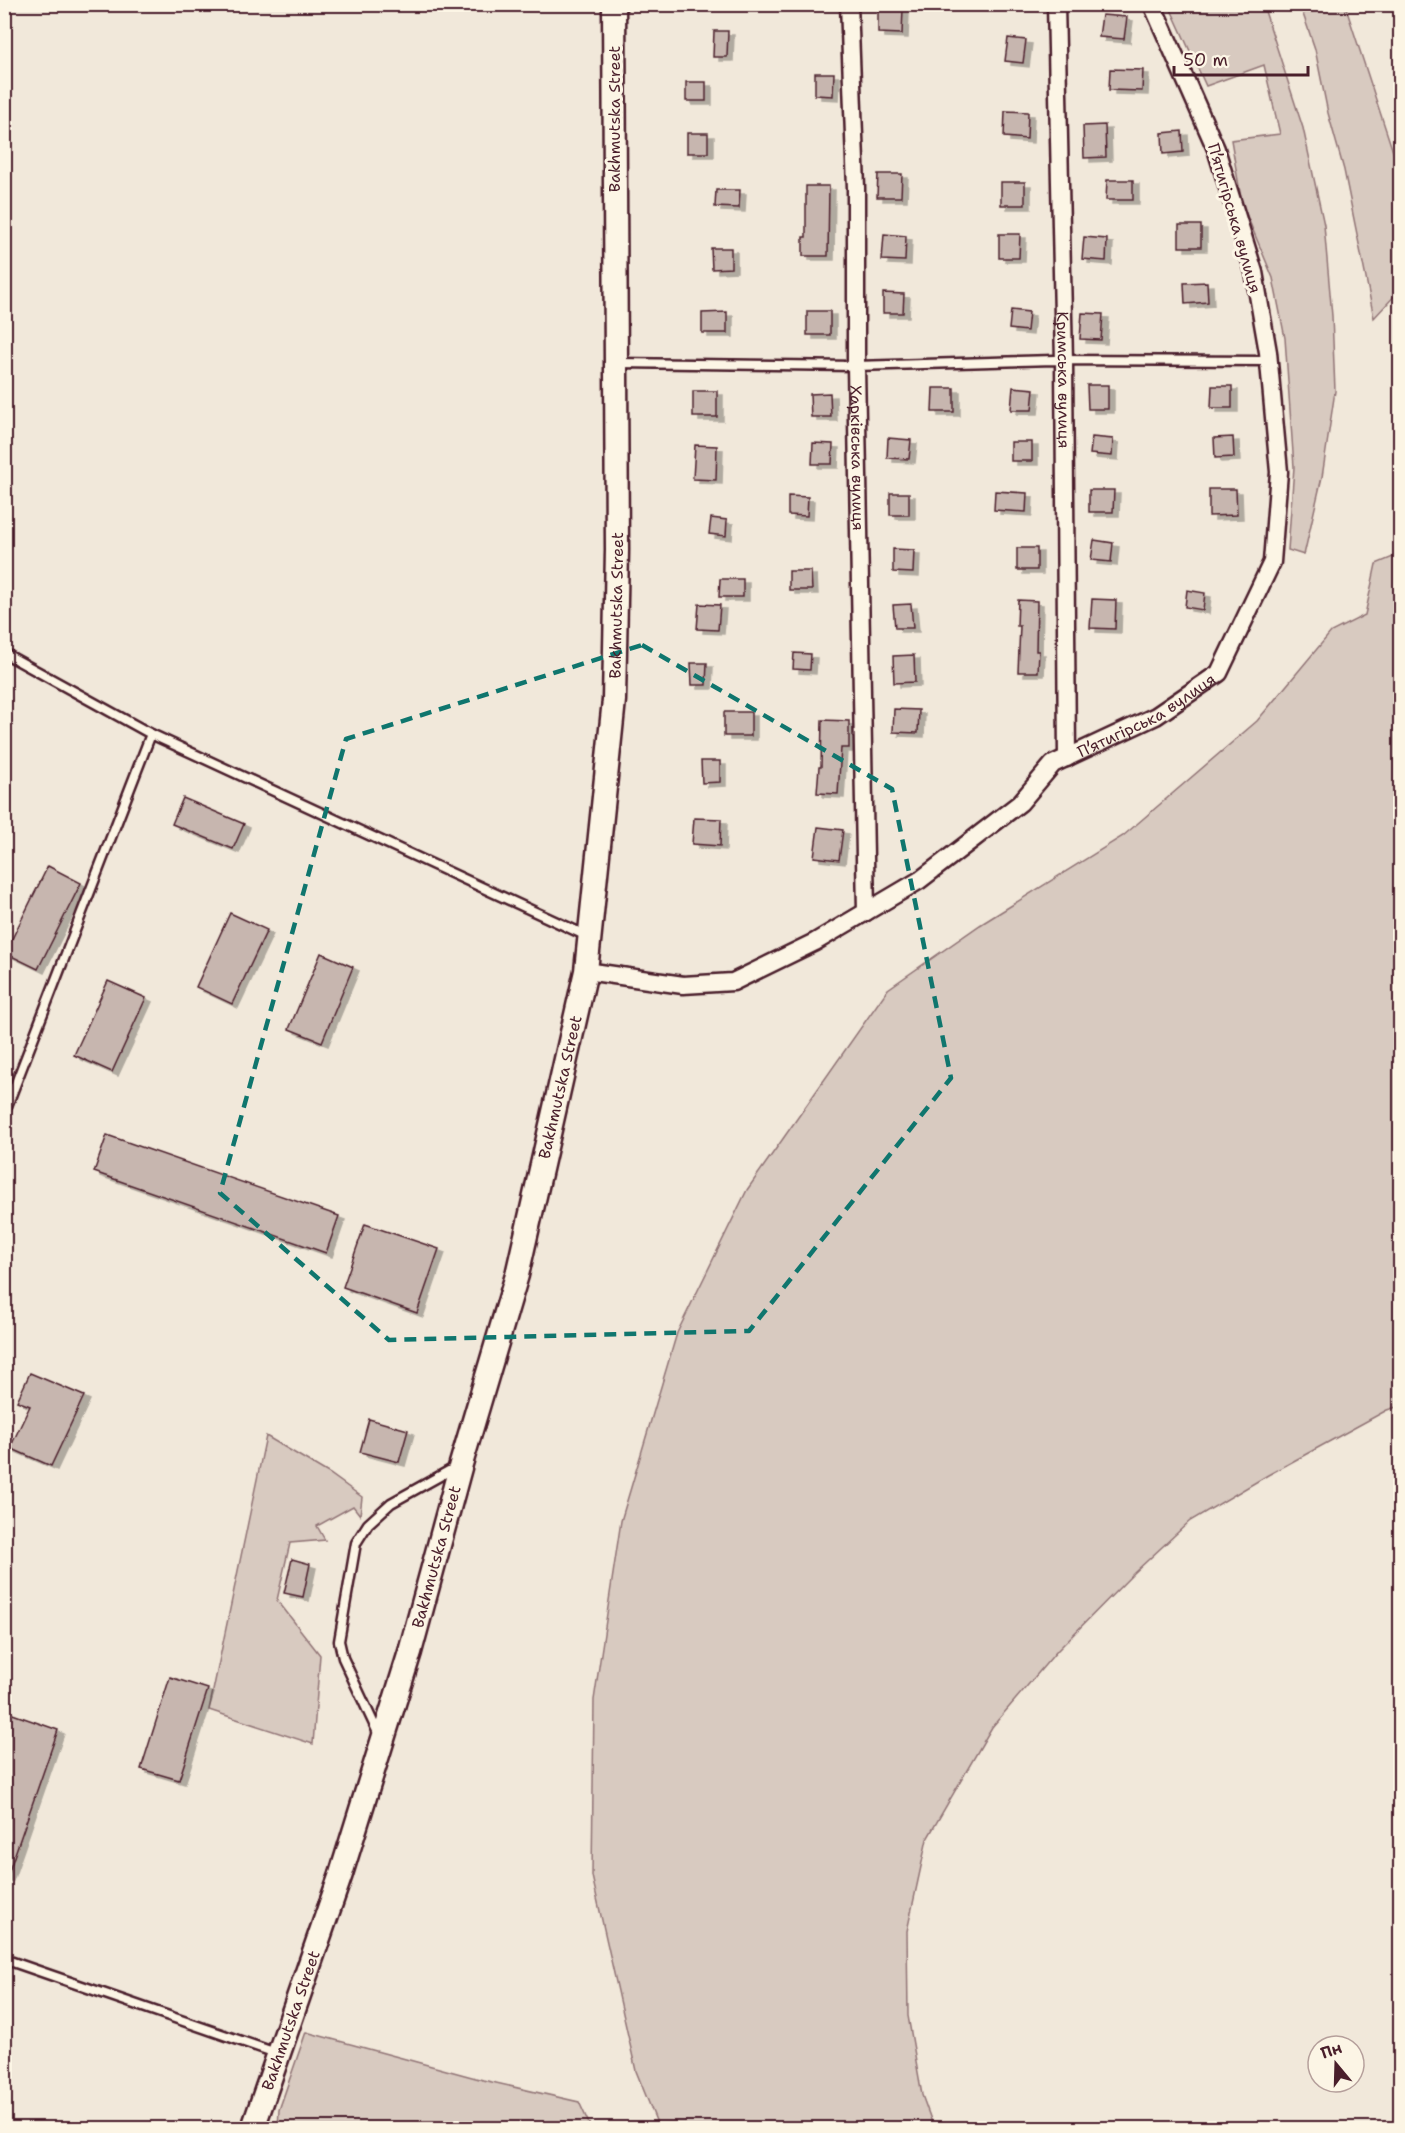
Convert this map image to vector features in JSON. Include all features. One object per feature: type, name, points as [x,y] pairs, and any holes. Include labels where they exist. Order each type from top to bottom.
[{"type":"main road","name":"Bakhmutska Street","points":[[253,2128],[341,1874],[410,1652],[461,1464],[517,1275],[586,971],[614,700],[617,550],[614,4]]},
{"type":"street","name":"Харківська вулиця","points":[[849,4],[856,188],[856,366],[866,912]]},
{"type":"street","name":"Кримська вулиця","points":[[1056,4],[1064,360],[1066,758]]},
{"type":"street","name":"П’ятигірська вулиця","points":[[586,971],[683,985],[733,982],[815,942],[920,880],[1020,803],[1053,764],[1156,716],[1219,673],[1272,562],[1279,472],[1269,361],[1254,272],[1216,149],[1152,4]]},
{"type":"lane","points":[[616,363],[856,366],[1064,360],[1269,361]]},
{"type":"lane","points":[[4,653],[151,734],[590,937]]},
{"type":"lane","points":[[4,1114],[151,734]]},
{"type":"lane","points":[[382,1741],[343,1658],[339,1641],[356,1543],[368,1524],[391,1503],[461,1464]]},
{"type":"lane","points":[[4,1959],[277,2054]]},
{"type":"highlighted area","points":[[642,645],[892,789],[951,1078],[749,1331],[389,1340],[220,1193],[346,739]]},
{"type":"shaded area","points":[[1169,5],[1263,5],[1303,128],[1324,225],[1332,316],[1335,391],[1322,477],[1304,555],[1288,550],[1294,467],[1285,338],[1273,278],[1242,204],[1231,140],[1280,134],[1264,65],[1206,86]]},
{"type":"shaded area","points":[[1300,5],[1345,5],[1400,173],[1400,290],[1374,318],[1344,170],[1328,113],[1315,49]]},
{"type":"shaded area","points":[[1400,554],[1400,1406],[1387,1410],[1268,1475],[1190,1521],[1134,1573],[1057,1651],[992,1727],[927,1839],[907,1931],[908,2016],[922,2095],[934,2128],[659,2128],[636,2071],[592,1876],[594,1700],[621,1521],[677,1333],[747,1190],[888,989],[980,925],[1123,836],[1257,721],[1331,632],[1365,615],[1376,564]]},
{"type":"shaded area","points":[[266,1436],[330,1474],[362,1497],[360,1515],[353,1506],[317,1526],[325,1540],[290,1543],[277,1600],[320,1655],[313,1744],[209,1710]]},
{"type":"shaded area","points":[[306,2032],[483,2080],[579,2102],[591,2128],[278,2128],[279,2110]]},
{"type":"building","points":[[878,8],[903,9],[902,34],[878,33]]},
{"type":"building","points":[[1102,15],[1127,17],[1124,39],[1099,37]]},
{"type":"building","points":[[714,31],[728,31],[727,57],[713,57]]},
{"type":"building","points":[[1008,38],[1026,40],[1023,63],[1005,61]]},
{"type":"building","points":[[1110,69],[1143,70],[1142,91],[1109,90]]},
{"type":"building","points":[[815,73],[834,73],[833,96],[815,95]]},
{"type":"building","points":[[686,82],[706,82],[706,101],[686,101]]},
{"type":"building","points":[[1005,111],[1028,112],[1027,139],[1004,137]]},
{"type":"building","points":[[1105,125],[1106,157],[1084,158],[1083,126]]},
{"type":"building","points":[[1182,131],[1183,152],[1163,154],[1162,133]]},
{"type":"building","points":[[687,133],[708,133],[708,153],[687,153]]},
{"type":"building","points":[[878,174],[902,174],[901,197],[877,197]]},
{"type":"building","points":[[1107,180],[1133,180],[1133,200],[1106,200]]},
{"type":"building","points":[[1001,182],[1025,182],[1025,205],[1001,205]]},
{"type":"building","points":[[806,186],[829,186],[828,256],[803,256],[803,237],[806,237]]},
{"type":"building","points":[[716,190],[740,190],[739,208],[715,207]]},
{"type":"building","points":[[1179,225],[1201,225],[1201,247],[1179,247]]},
{"type":"building","points":[[884,234],[906,236],[905,261],[882,260]]},
{"type":"building","points":[[999,234],[1020,234],[1019,258],[999,258]]},
{"type":"building","points":[[1084,237],[1107,239],[1106,261],[1082,259]]},
{"type":"building","points":[[711,248],[731,248],[731,268],[712,269]]},
{"type":"building","points":[[1207,282],[1208,302],[1185,304],[1184,283]]},
{"type":"building","points":[[883,293],[904,294],[903,313],[883,313]]},
{"type":"building","points":[[1011,310],[1029,312],[1027,331],[1009,329]]},
{"type":"building","points":[[807,311],[830,311],[830,335],[807,335]]},
{"type":"building","points":[[727,312],[727,333],[702,333],[702,313]]},
{"type":"building","points":[[1082,313],[1103,314],[1101,340],[1080,339]]},
{"type":"building","points":[[1087,385],[1108,385],[1108,409],[1088,409]]},
{"type":"building","points":[[1212,386],[1232,386],[1232,408],[1211,408]]},
{"type":"building","points":[[1013,387],[1034,389],[1032,410],[1011,410]]},
{"type":"building","points":[[933,388],[954,388],[954,412],[932,412]]},
{"type":"building","points":[[693,391],[717,391],[717,417],[693,417]]},
{"type":"building","points":[[830,393],[831,417],[811,417],[810,394]]},
{"type":"building","points":[[1092,437],[1113,439],[1112,456],[1090,454]]},
{"type":"building","points":[[1233,437],[1234,457],[1215,458],[1214,438]]},
{"type":"building","points":[[888,438],[911,440],[909,459],[887,458]]},
{"type":"building","points":[[1011,442],[1032,442],[1032,461],[1011,461]]},
{"type":"building","points":[[813,443],[833,444],[832,464],[812,464]]},
{"type":"building","points":[[695,445],[717,446],[716,480],[693,479]]},
{"type":"building","points":[[1209,489],[1236,489],[1237,515],[1209,516]]},
{"type":"building","points":[[1089,490],[1114,490],[1113,512],[1089,512]]},
{"type":"building","points":[[995,491],[1027,493],[1026,512],[994,510]]},
{"type":"building","points":[[890,493],[909,493],[909,515],[890,515]]},
{"type":"building","points":[[788,496],[808,497],[807,516],[788,515]]},
{"type":"building","points":[[711,518],[727,520],[726,536],[709,534]]},
{"type":"building","points":[[1094,540],[1113,543],[1111,562],[1091,560]]},
{"type":"building","points":[[1017,548],[1037,548],[1037,570],[1017,570]]},
{"type":"building","points":[[893,549],[914,550],[913,573],[893,572]]},
{"type":"building","points":[[789,571],[811,571],[812,590],[789,590]]},
{"type":"building","points":[[720,579],[743,579],[743,597],[719,597]]},
{"type":"building","points":[[1187,590],[1205,593],[1203,610],[1185,607]]},
{"type":"building","points":[[1092,599],[1116,600],[1115,629],[1090,628]]},
{"type":"building","points":[[1018,600],[1037,601],[1038,672],[1018,672],[1020,626],[1017,626]]},
{"type":"building","points":[[699,604],[720,605],[718,630],[697,629]]},
{"type":"building","points":[[911,604],[913,628],[895,628],[893,605]]},
{"type":"building","points":[[794,653],[811,654],[810,670],[793,669]]},
{"type":"building","points":[[914,655],[915,682],[894,683],[893,656]]},
{"type":"building","points":[[691,663],[707,663],[706,685],[692,685]]},
{"type":"building","points":[[894,709],[919,710],[918,733],[893,732]]},
{"type":"building","points":[[724,712],[751,712],[751,736],[724,736]]},
{"type":"building","points":[[822,720],[849,721],[849,748],[841,748],[838,794],[817,793],[819,767],[821,767]]},
{"type":"building","points":[[701,761],[720,761],[720,782],[702,783]]},
{"type":"building","points":[[183,798],[244,824],[233,849],[172,824]]},
{"type":"building","points":[[694,818],[721,819],[720,846],[692,844]]},
{"type":"building","points":[[818,827],[843,830],[839,860],[814,857]]},
{"type":"building","points":[[48,866],[81,883],[38,969],[5,953]]},
{"type":"building","points":[[230,913],[267,930],[232,1004],[196,987]]},
{"type":"building","points":[[321,953],[353,967],[322,1042],[289,1029]]},
{"type":"building","points":[[108,981],[146,998],[112,1072],[74,1055]]},
{"type":"building","points":[[107,1135],[339,1216],[326,1253],[94,1172]]},
{"type":"building","points":[[365,1224],[439,1249],[417,1313],[343,1287]]},
{"type":"building","points":[[30,1373],[84,1396],[51,1466],[10,1448],[30,1406],[17,1401]]},
{"type":"building","points":[[369,1419],[408,1430],[399,1462],[360,1452]]},
{"type":"building","points":[[292,1559],[310,1564],[303,1597],[284,1593]]},
{"type":"building","points":[[170,1677],[208,1689],[179,1780],[141,1769]]},
{"type":"building","points":[[4,1711],[58,1730],[7,1877],[4,1877]]}]
